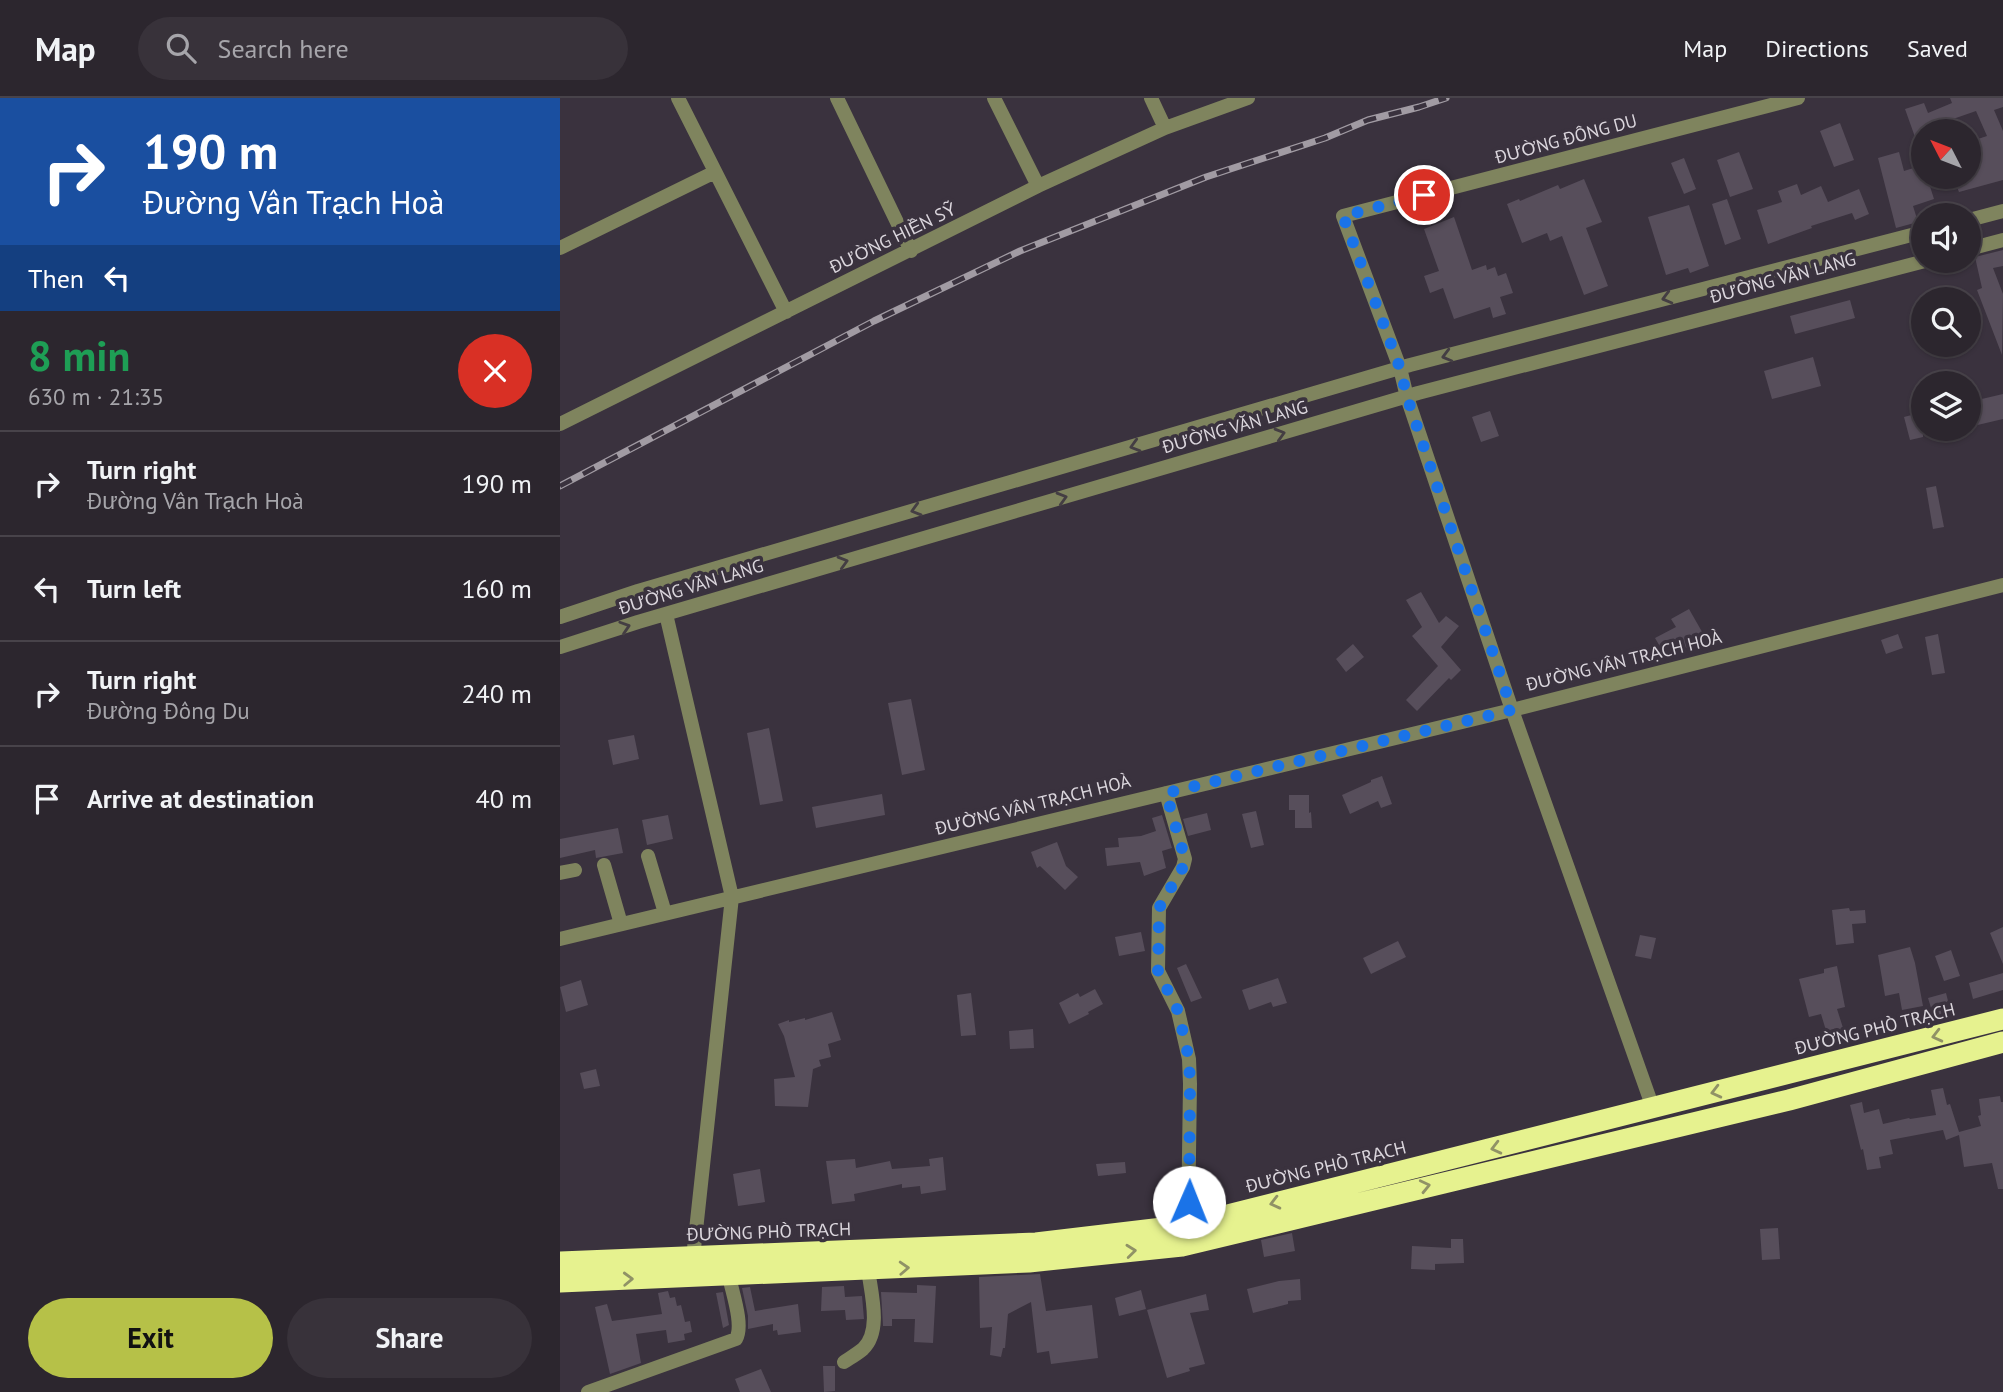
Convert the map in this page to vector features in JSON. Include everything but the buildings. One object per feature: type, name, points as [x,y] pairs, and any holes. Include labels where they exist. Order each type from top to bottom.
[{"type":"highway","name":"ĐƯỜNG PHÒ TRẠCH","points":[[560,1262],[691,1268],[729,1276],[1030,1262],[1182,1245],[1653,1108],[2003,1019]]},
{"type":"highway","name":"ĐƯỜNG PHÒ TRẠCH","points":[[560,1282],[691,1268],[1036,1244],[1188,1225],[1372,1189],[1789,1100],[2003,1042]]},
{"type":"highway","points":[[1783,1076],[1789,1100]]},
{"type":"street","points":[[678,98],[786,312]]},
{"type":"street","points":[[837,98],[911,251]]},
{"type":"street","points":[[995,98],[1038,186]]},
{"type":"street","points":[[1151,98],[1165,128]]},
{"type":"street","name":"ĐƯỜNG HIỀN SỸ","points":[[560,424],[1038,186],[1165,128],[1248,98]]},
{"type":"street","name":"ĐƯỜNG ĐÔNG DU","points":[[1400,368],[1343,216],[1798,98]]},
{"type":"street","points":[[560,248],[715,172]]},
{"type":"street","points":[[1981,217],[2003,211]]},
{"type":"street","name":"ĐƯỜNG VĂN LANG","points":[[560,617],[651,587],[1400,368],[1911,235]]},
{"type":"street","points":[[1981,246],[2003,240]]},
{"type":"street","name":"ĐƯỜNG VĂN LANG","points":[[560,647],[1407,397],[1911,265]]},
{"type":"street","points":[[1400,368],[1407,397],[1512,710],[1653,1108]]},
{"type":"street","name":"ĐƯỜNG VÂN TRẠCH HOÀ","points":[[560,939],[1512,710],[2003,585]]},
{"type":"street","points":[[666,614],[732,897],[691,1268]]},
{"type":"street","points":[[1166,793],[1185,859],[1159,908],[1158,971],[1178,1011],[1189,1059],[1188,1225]]},
{"type":"street","points":[[648,856],[665,913]]},
{"type":"street","points":[[604,865],[621,924]]},
{"type":"street","points":[[560,873],[575,870]]},
{"type":"street","points":[[844,1362],[863,1349],[871,1337],[873,1310],[868,1269]]},
{"type":"street","points":[[589,1392],[736,1339],[739,1335],[739,1324],[729,1276]]},
{"type":"railway","points":[[560,486],[874,321],[1020,251],[1206,177],[1325,138],[1368,120],[1446,98]]},
{"type":"route","points":[[1189,1202],[1189,1059],[1178,1011],[1158,971],[1159,908],[1185,863],[1166,793],[1512,710],[1407,397],[1400,368],[1343,216],[1424,195]]}]
